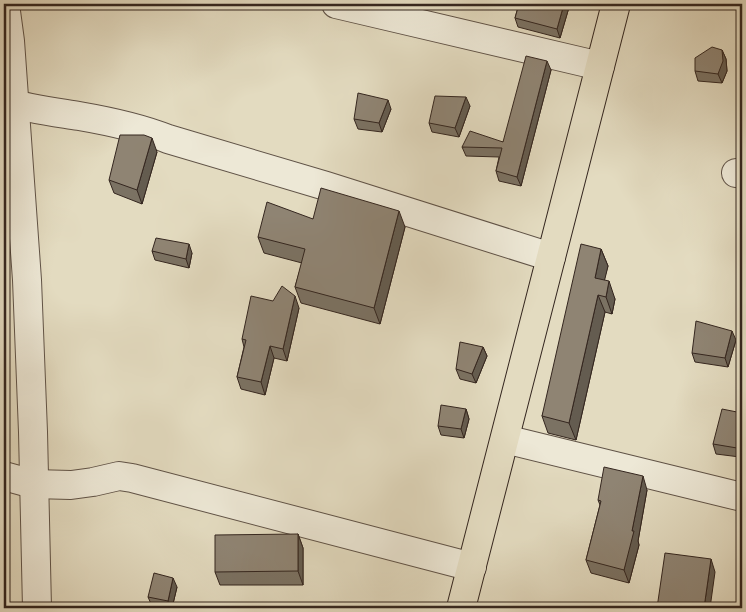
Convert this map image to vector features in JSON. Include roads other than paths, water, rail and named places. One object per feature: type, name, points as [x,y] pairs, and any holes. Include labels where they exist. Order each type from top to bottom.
[{"type":"main road","points":[[461,608],[616,4]]},
{"type":"street","points":[[5,4],[10,41],[9,103],[27,280],[37,608]]},
{"type":"street","points":[[336,4],[600,66]]},
{"type":"street","points":[[9,103],[100,120],[156,134],[551,257]]},
{"type":"street","points":[[505,439],[742,497]]},
{"type":"street","points":[[4,476],[33,484],[77,485],[119,476],[132,478],[472,567]]}]
